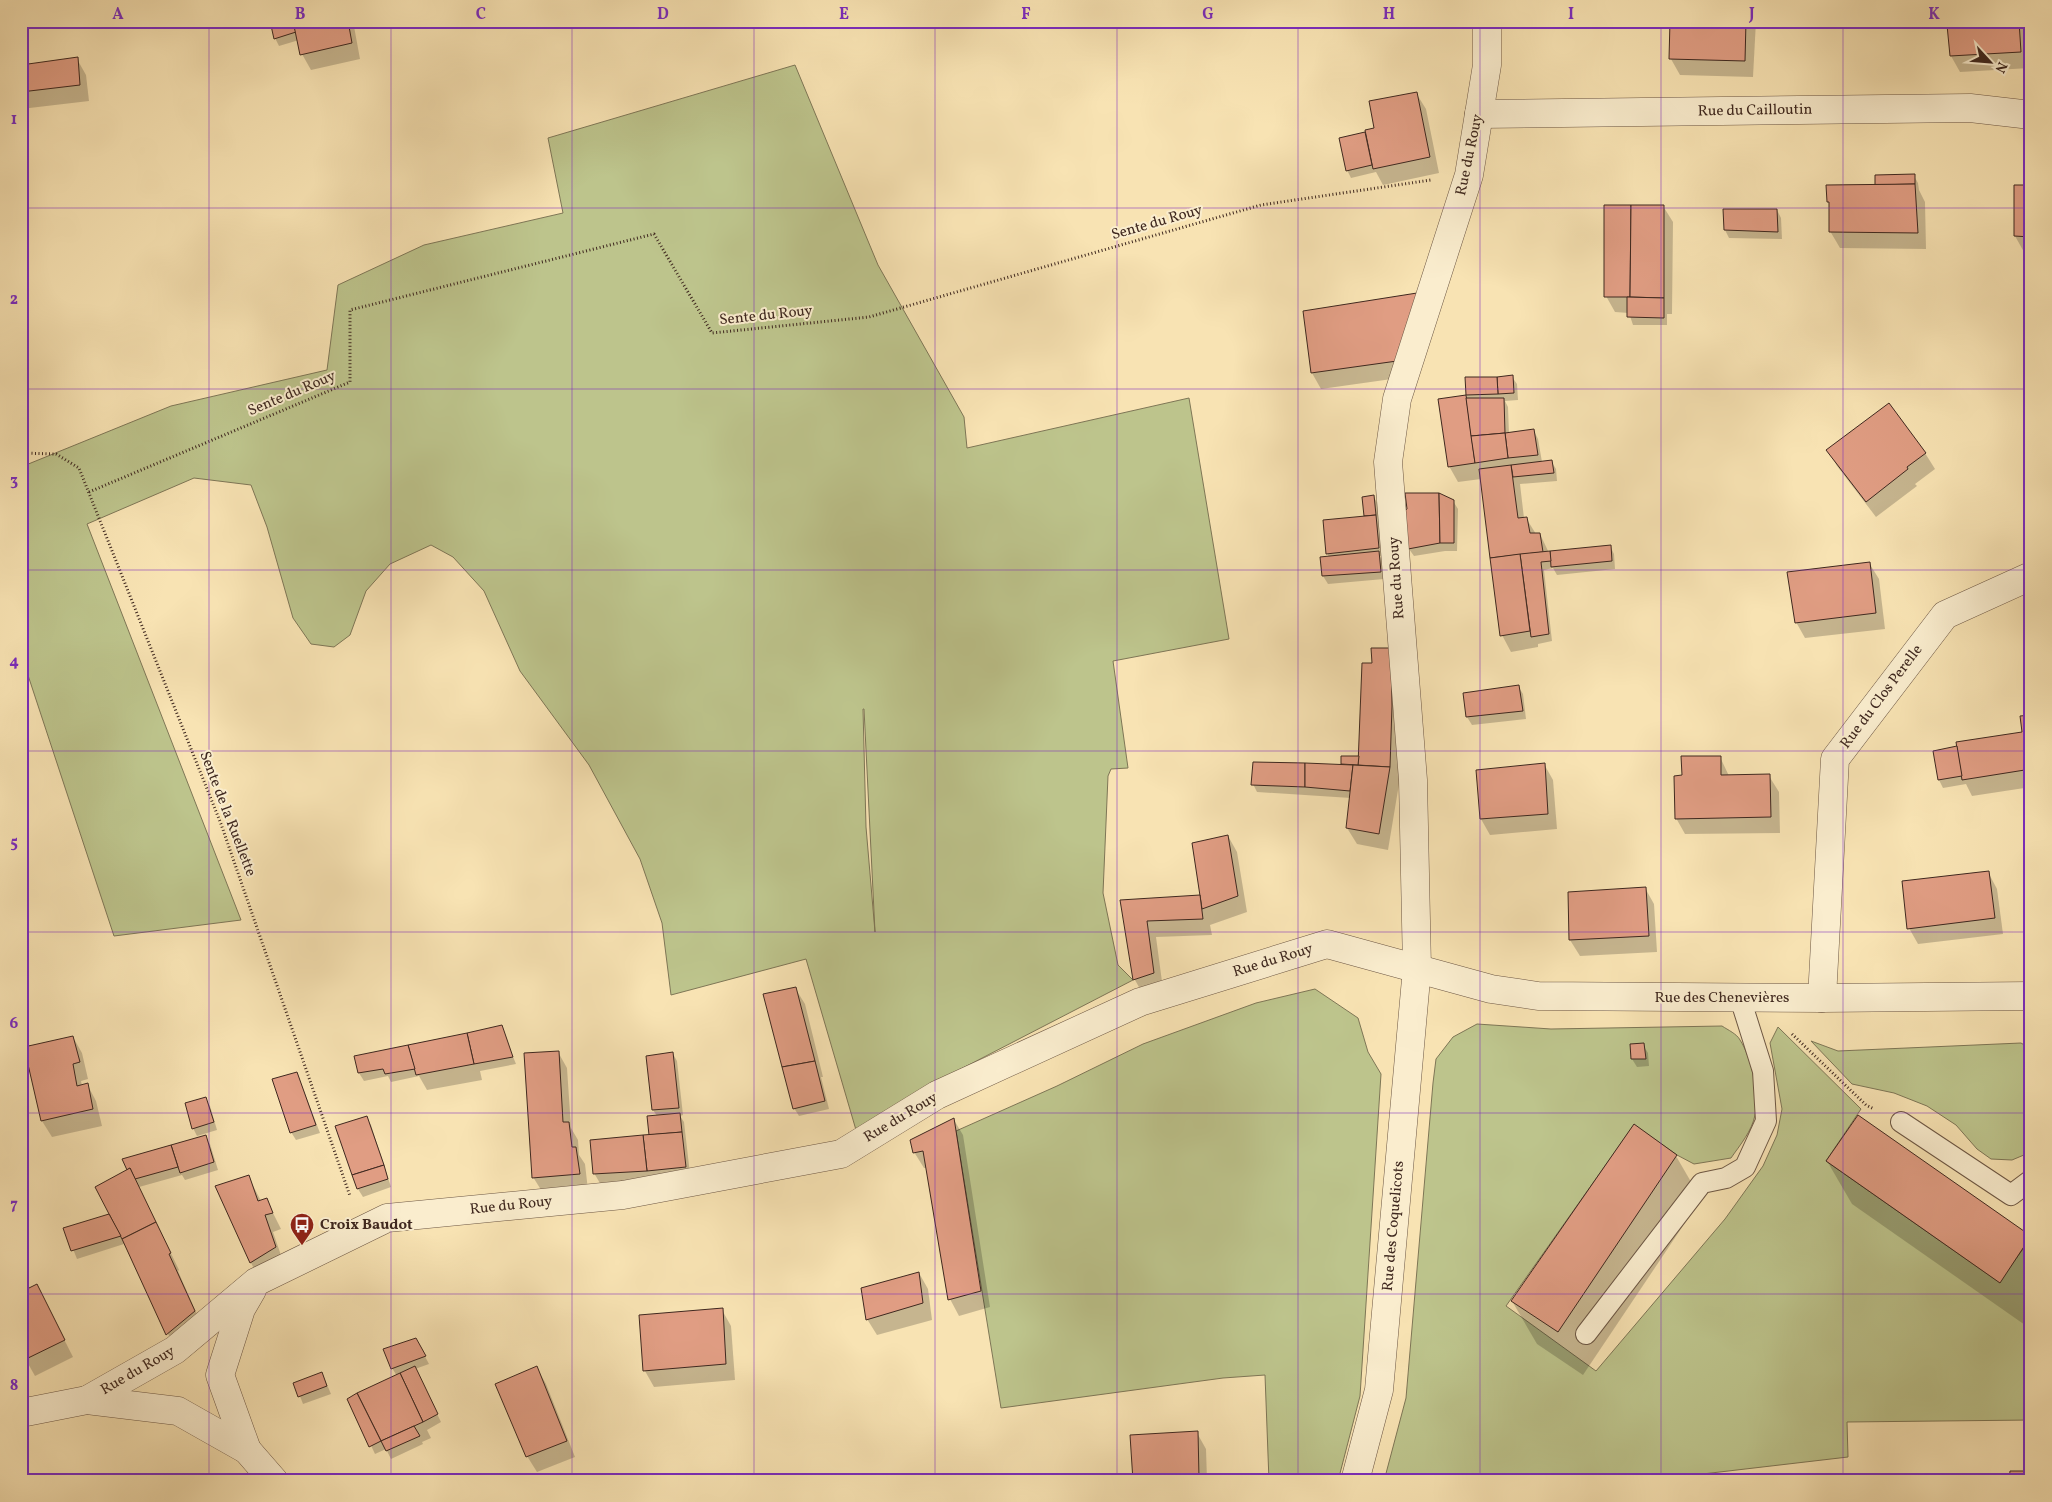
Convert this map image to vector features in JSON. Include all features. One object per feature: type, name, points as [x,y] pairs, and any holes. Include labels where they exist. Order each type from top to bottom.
[{"type":"street","name":"Rue du Rouy","points":[[87,1400],[175,1350],[256,1282],[387,1218],[623,1195],[841,1154],[937,1095],[1140,1002],[1327,944],[1417,968],[1413,780],[1388,462],[1397,399],[1469,175],[1487,65],[1487,21]]},
{"type":"street","name":"Rue du Cailloutin","points":[[1479,114],[1970,108],[2031,115]]},
{"type":"street","name":"Rue du Clos Perelle","points":[[1822,998],[1835,759],[1945,615],[2031,576]]},
{"type":"street","name":"Rue des Chenevières","points":[[1417,968],[1491,989],[1538,996],[1740,998],[2031,996]]},
{"type":"street","name":"Rue des Coquelicots","points":[[1355,1481],[1380,1390],[1417,968]]},
{"type":"street","points":[[247,1450],[220,1375],[241,1309],[256,1282]]},
{"type":"street","points":[[21,1413],[87,1400],[178,1411],[247,1450],[274,1481]]},
{"type":"lane","points":[[1586,1334],[1702,1183],[1726,1178],[1745,1167],[1766,1121],[1763,1071],[1740,998]]},
{"type":"lane","points":[[1901,1122],[2011,1195],[2031,1180]]},
{"type":"path","name":"Sente du Rouy","points":[[89,492],[350,382],[350,310],[654,234],[712,333],[869,317],[1261,205],[1469,175]]},
{"type":"path","name":"Sente de la Ruellette","points":[[21,453],[56,454],[79,468],[221,824],[363,1230]]},
{"type":"path","points":[[1802,1044],[1866,1106]]},
{"type":"green space","points":[[795,65],[878,265],[964,417],[967,448],[1189,398],[1229,639],[1113,661],[1128,768],[1111,769],[1108,776],[1103,893],[1118,965],[1133,980],[928,1086],[856,1130],[806,959],[671,995],[662,923],[640,859],[589,765],[520,671],[484,591],[453,557],[431,545],[390,564],[366,591],[350,635],[334,647],[311,644],[293,618],[267,527],[251,485],[194,478],[87,524],[241,920],[114,936],[21,654],[21,467],[171,406],[327,370],[338,285],[424,245],[563,213],[548,138]],"holes":[[[864,709],[875,932],[866,827]]]},
{"type":"green space","points":[[1315,989],[1358,1018],[1368,1052],[1381,1074],[1360,1396],[1338,1481],[1269,1481],[1265,1375],[1223,1378],[1001,1408],[956,1131],[1057,1086],[1143,1044],[1256,1003]]},
{"type":"green space","points":[[1477,1024],[1551,1029],[1722,1026],[1739,1038],[1748,1056],[1754,1076],[1755,1115],[1742,1143],[1731,1158],[1694,1164],[1677,1155],[1634,1125],[1506,1306],[1596,1371],[1725,1219],[1763,1166],[1777,1135],[1782,1109],[1770,1043],[1778,1027],[1861,1109],[1826,1161],[1999,1282],[2031,1238],[2031,1420],[1847,1422],[1848,1457],[1694,1475],[1571,1479],[1571,1481],[1384,1481],[1406,1398],[1436,1059],[1453,1037]]},
{"type":"green space","points":[[1811,1041],[1838,1051],[2021,1043],[2031,1049],[2031,1152],[2012,1160],[1991,1159],[1977,1149],[1956,1125],[1927,1106],[1894,1093],[1852,1084]]},
{"type":"building","points":[[270,21],[293,21],[296,32],[274,39]]},
{"type":"building","points":[[293,21],[348,21],[352,43],[300,55]]},
{"type":"building","points":[[1670,21],[1746,21],[1745,61],[1669,59]]},
{"type":"building","points":[[1969,21],[2019,21],[2021,52],[1950,56],[1947,25],[1969,24]]},
{"type":"building","points":[[78,57],[80,85],[21,92],[21,65]]},
{"type":"building","points":[[1417,92],[1430,157],[1373,169],[1365,130],[1374,128],[1369,101]]},
{"type":"building","points":[[1365,132],[1372,165],[1346,171],[1339,138]]},
{"type":"building","points":[[1915,174],[1915,184],[1875,185],[1875,175]]},
{"type":"building","points":[[1915,184],[1918,233],[1829,232],[1829,202],[1827,202],[1826,185]]},
{"type":"building","points":[[2014,185],[2031,185],[2031,237],[2014,236]]},
{"type":"building","points":[[1604,205],[1631,205],[1630,297],[1604,297]]},
{"type":"building","points":[[1631,205],[1664,205],[1664,298],[1630,297]]},
{"type":"building","points":[[1723,209],[1777,209],[1778,232],[1724,230]]},
{"type":"building","points":[[1417,293],[1397,361],[1311,373],[1303,311]]},
{"type":"building","points":[[1627,297],[1664,298],[1664,318],[1627,317]]},
{"type":"building","points":[[1513,375],[1514,393],[1498,394],[1497,377]]},
{"type":"building","points":[[1465,377],[1497,377],[1498,394],[1466,395]]},
{"type":"building","points":[[1466,395],[1475,463],[1448,467],[1438,399]]},
{"type":"building","points":[[1466,398],[1504,398],[1505,433],[1471,436]]},
{"type":"building","points":[[1889,403],[1926,453],[1866,502],[1826,450]]},
{"type":"building","points":[[1534,429],[1538,455],[1508,458],[1505,433]]},
{"type":"building","points":[[1505,433],[1508,458],[1475,463],[1471,436]]},
{"type":"building","points":[[1552,460],[1554,473],[1513,477],[1511,465]]},
{"type":"building","points":[[1511,465],[1518,518],[1527,517],[1530,533],[1540,533],[1543,552],[1490,558],[1479,469]]},
{"type":"building","points":[[1405,493],[1439,493],[1440,543],[1408,549],[1404,511],[1407,509]]},
{"type":"building","points":[[1439,493],[1454,500],[1454,543],[1440,543]]},
{"type":"building","points":[[1374,495],[1376,515],[1364,516],[1362,497]]},
{"type":"building","points":[[1376,515],[1379,548],[1326,554],[1323,520]]},
{"type":"building","points":[[1611,545],[1612,561],[1551,567],[1550,551]]},
{"type":"building","points":[[1379,551],[1381,572],[1322,576],[1320,557]]},
{"type":"building","points":[[1550,551],[1551,561],[1541,562],[1549,634],[1531,637],[1520,554]]},
{"type":"building","points":[[1520,554],[1530,631],[1500,636],[1490,558]]},
{"type":"building","points":[[1870,562],[1876,613],[1795,623],[1787,572]]},
{"type":"building","points":[[1371,648],[1391,648],[1390,767],[1358,765],[1362,663],[1372,663]]},
{"type":"building","points":[[1519,685],[1523,711],[1466,717],[1463,693]]},
{"type":"building","points":[[2031,715],[2031,769],[1962,780],[1956,742],[2022,732],[2020,716]]},
{"type":"building","points":[[1957,746],[1962,776],[1938,780],[1933,751]]},
{"type":"building","points":[[1341,756],[1359,756],[1358,765],[1341,764]]},
{"type":"building","points":[[1681,756],[1721,756],[1721,775],[1770,774],[1771,817],[1675,819],[1674,776],[1682,775]]},
{"type":"building","points":[[1253,762],[1305,763],[1305,787],[1251,785]]},
{"type":"building","points":[[1305,763],[1353,765],[1350,791],[1305,787]]},
{"type":"building","points":[[1545,763],[1548,814],[1480,819],[1476,770]]},
{"type":"building","points":[[1353,765],[1390,767],[1379,834],[1346,828]]},
{"type":"building","points":[[1228,835],[1238,896],[1202,909],[1192,843]]},
{"type":"building","points":[[1989,871],[1995,918],[1907,929],[1902,881]]},
{"type":"building","points":[[1646,887],[1649,936],[1569,940],[1568,892]]},
{"type":"building","points":[[1200,895],[1203,919],[1147,921],[1154,973],[1133,980],[1120,900]]},
{"type":"building","points":[[796,987],[815,1061],[782,1067],[763,994]]},
{"type":"building","points":[[502,1025],[513,1057],[474,1064],[467,1033]]},
{"type":"building","points":[[467,1033],[474,1064],[416,1075],[408,1045]]},
{"type":"building","points":[[73,1036],[80,1062],[73,1064],[77,1086],[88,1083],[93,1109],[41,1121],[24,1047]]},
{"type":"building","points":[[1644,1043],[1646,1059],[1631,1059],[1630,1044]]},
{"type":"building","points":[[408,1045],[415,1069],[385,1074],[383,1069],[358,1073],[354,1056]]},
{"type":"building","points":[[559,1051],[563,1122],[569,1122],[572,1147],[576,1147],[580,1174],[532,1178],[524,1053]]},
{"type":"building","points":[[673,1052],[679,1108],[652,1110],[646,1056]]},
{"type":"building","points":[[815,1061],[825,1101],[793,1109],[782,1067]]},
{"type":"building","points":[[297,1072],[316,1125],[290,1133],[272,1079]]},
{"type":"building","points":[[206,1097],[214,1122],[192,1129],[185,1103]]},
{"type":"building","points":[[680,1113],[682,1132],[649,1135],[647,1116]]},
{"type":"building","points":[[1858,1115],[2031,1236],[2000,1283],[1826,1161]]},
{"type":"building","points":[[367,1116],[384,1165],[352,1175],[335,1126]]},
{"type":"building","points":[[954,1118],[981,1291],[948,1300],[923,1151],[913,1153],[910,1140]]},
{"type":"building","points":[[1634,1124],[1677,1155],[1558,1332],[1511,1301]]},
{"type":"building","points":[[682,1132],[686,1167],[647,1171],[643,1135]]},
{"type":"building","points":[[206,1135],[214,1162],[180,1173],[171,1145]]},
{"type":"building","points":[[643,1135],[647,1171],[593,1174],[590,1140]]},
{"type":"building","points":[[171,1145],[178,1167],[135,1179],[130,1168],[127,1170],[122,1159]]},
{"type":"building","points":[[384,1165],[388,1179],[357,1189],[352,1175]]},
{"type":"building","points":[[130,1168],[156,1222],[122,1239],[95,1187]]},
{"type":"building","points":[[249,1175],[258,1201],[267,1198],[273,1213],[265,1215],[276,1247],[250,1263],[215,1186]]},
{"type":"building","points":[[109,1214],[121,1236],[71,1251],[63,1228]]},
{"type":"building","points":[[156,1222],[195,1311],[166,1335],[122,1239]]},
{"type":"building","points":[[919,1272],[923,1303],[866,1320],[861,1288]]},
{"type":"building","points":[[37,1284],[65,1340],[24,1360],[21,1354],[21,1292]]},
{"type":"building","points":[[723,1308],[726,1364],[643,1371],[639,1315]]},
{"type":"building","points":[[416,1338],[426,1356],[391,1369],[383,1349]]},
{"type":"building","points":[[415,1366],[438,1414],[423,1422],[400,1373]]},
{"type":"building","points":[[537,1366],[567,1441],[526,1457],[495,1384]]},
{"type":"building","points":[[322,1372],[327,1386],[298,1397],[293,1383]]},
{"type":"building","points":[[400,1373],[423,1422],[381,1441],[357,1393]]},
{"type":"building","points":[[357,1393],[381,1441],[369,1447],[347,1399]]},
{"type":"building","points":[[414,1426],[420,1436],[386,1451],[381,1441]]},
{"type":"building","points":[[1198,1431],[1199,1478],[1133,1481],[1130,1435]]},
{"type":"building","points":[[2010,1471],[2031,1471],[2031,1481],[2009,1481]]},
{"type":"place","name":"Croix Baudot","points":[[302,1246]]}]
